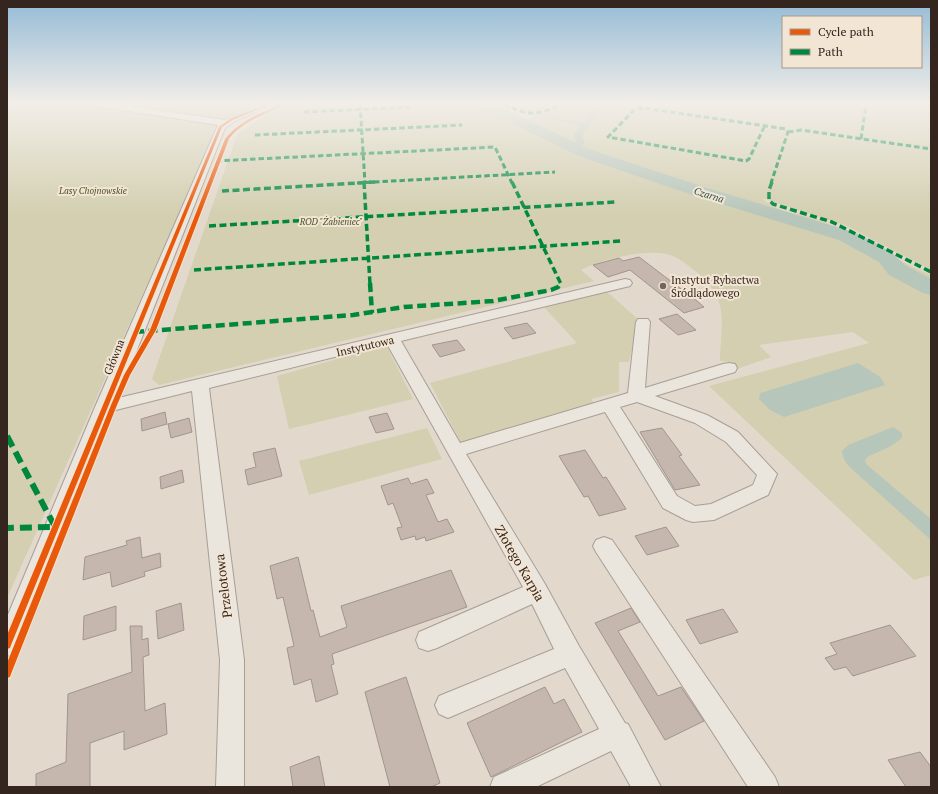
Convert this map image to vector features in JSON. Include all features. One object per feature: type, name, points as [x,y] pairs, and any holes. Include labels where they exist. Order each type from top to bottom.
[{"type":"street","name":"Główna","points":[[7,645],[215,141]]},
{"type":"street","name":"Instytutowa","points":[[104,408],[625,283]]},
{"type":"street","points":[[636,395],[643,322]]},
{"type":"street","name":"Złotego Karpia","points":[[392,339],[455,451],[537,591],[570,654],[618,734],[647,787]]},
{"type":"street","points":[[455,451],[729,368]]},
{"type":"street","name":"Przelotowa","points":[[200,385],[224,602],[232,660],[230,787]]},
{"type":"street","points":[[609,404],[670,502],[693,514],[714,512],[760,490],[767,474],[732,437],[701,419],[636,395]]},
{"type":"street","points":[[604,546],[765,787]]},
{"type":"street","points":[[428,640],[537,591]]},
{"type":"street","points":[[448,705],[570,654]]},
{"type":"street","points":[[504,787],[618,734]]},
{"type":"green space","name":"Lasy Chojnowskie","points":[[7,141],[211,141],[7,598]]},
{"type":"green space","name":"ROD \"Żabieniec\"","points":[[235,141],[931,141],[931,270],[845,225],[762,198],[767,203],[787,212],[816,219],[846,231],[916,269],[931,275],[931,575],[914,580],[709,386],[869,343],[853,332],[759,345],[771,357],[737,369],[731,362],[720,361],[722,318],[719,301],[712,288],[698,273],[673,256],[652,253],[613,258],[581,270],[594,281],[159,385],[152,379]]},
{"type":"green space","points":[[606,291],[639,320],[629,362],[619,362],[619,392],[591,399],[595,404],[461,443],[430,383],[577,343],[543,306]]},
{"type":"green space","points":[[386,345],[413,399],[289,429],[277,376]]},
{"type":"green space","points":[[427,428],[442,459],[309,495],[299,461]]},
{"type":"shaded area","points":[[858,363],[880,377],[885,385],[784,417],[770,410],[759,399],[760,393]]},
{"type":"shaded area","points":[[893,427],[902,433],[902,438],[891,446],[867,457],[865,460],[866,464],[931,519],[931,540],[855,472],[843,458],[842,451],[848,445]]},
{"type":"building","name":"Instytut Rybactwa Śródlądowego","points":[[639,257],[704,307],[684,313],[630,270],[608,277],[593,265],[619,258],[623,261]]},
{"type":"building","points":[[677,314],[696,330],[678,335],[659,319]]},
{"type":"building","points":[[527,323],[536,333],[513,339],[504,328]]},
{"type":"building","points":[[457,340],[465,350],[440,357],[432,345]]},
{"type":"building","points":[[165,412],[167,424],[142,431],[141,419]]},
{"type":"building","points":[[387,413],[394,429],[376,433],[369,417]]},
{"type":"building","points":[[189,418],[192,432],[171,438],[168,424]]},
{"type":"building","points":[[662,428],[682,455],[679,456],[700,485],[675,490],[640,432]]},
{"type":"building","points":[[275,448],[282,476],[248,485],[245,470],[256,467],[253,453]]},
{"type":"building","points":[[585,450],[603,478],[606,477],[626,509],[599,516],[588,496],[584,497],[559,456]]},
{"type":"building","points":[[182,470],[184,482],[161,489],[160,477]]},
{"type":"building","points":[[408,478],[411,484],[427,479],[434,493],[426,495],[438,522],[447,519],[454,532],[426,541],[425,537],[416,540],[415,536],[401,540],[397,528],[402,527],[393,503],[388,505],[381,486]]},
{"type":"building","points":[[666,527],[679,546],[647,555],[635,536]]},
{"type":"building","points":[[140,537],[142,558],[160,553],[161,567],[144,572],[145,576],[112,587],[110,572],[83,580],[85,557],[127,545],[126,541]]},
{"type":"building","points":[[298,557],[311,611],[313,610],[320,637],[347,627],[341,606],[451,570],[467,607],[332,654],[334,664],[331,665],[338,694],[316,702],[311,679],[294,685],[287,648],[294,646],[283,597],[277,599],[270,566]]},
{"type":"building","points":[[181,603],[184,630],[158,639],[156,611]]},
{"type":"building","points":[[116,606],[116,630],[83,640],[84,616]]},
{"type":"building","points":[[631,608],[640,622],[618,631],[658,696],[681,687],[704,721],[665,740],[595,623]]},
{"type":"building","points":[[723,609],[738,632],[700,644],[686,620]]},
{"type":"building","points":[[890,625],[916,656],[853,676],[846,667],[834,670],[825,658],[837,654],[830,643]]},
{"type":"building","points":[[130,626],[142,626],[142,640],[148,638],[149,655],[143,657],[145,711],[165,703],[167,734],[124,750],[124,731],[90,743],[90,787],[36,787],[36,774],[66,762],[68,694],[132,672]]},
{"type":"building","points":[[406,677],[440,783],[431,787],[390,787],[365,692]]},
{"type":"building","points":[[545,687],[554,704],[564,699],[582,732],[491,777],[467,723]]},
{"type":"building","points":[[920,752],[931,767],[931,787],[906,787],[888,760]]},
{"type":"building","points":[[319,756],[325,787],[293,787],[290,767]]},
{"type":"waterway","name":"Czarna","points":[[560,141],[585,153],[698,191],[846,236],[872,249],[886,258],[897,270],[931,288]]},
{"type":"waterway","points":[[574,148],[580,141]]},
{"type":"marked path","points":[[362,141],[372,313]]},
{"type":"marked path","points":[[631,141],[746,161],[749,159],[757,141]]},
{"type":"marked path","points":[[785,141],[769,190],[769,200],[773,204],[832,222],[931,272]]},
{"type":"marked path","points":[[877,141],[931,149]]},
{"type":"marked path","points":[[135,332],[353,315],[404,307],[493,301],[551,290],[561,284],[495,147],[216,161]]},
{"type":"marked path","points":[[222,191],[555,172]]},
{"type":"marked path","points":[[209,226],[615,202]]},
{"type":"marked path","points":[[194,270],[621,241]]},
{"type":"marked path","points":[[7,436],[55,527],[7,528]]},
{"type":"cycle path","points":[[7,645],[215,141]]},
{"type":"cycle path","points":[[7,674],[114,405],[127,375],[153,330],[226,141]]},
{"type":"place","name":"Instytut Rybactwa Śródlądowego","points":[[663,286]]}]
